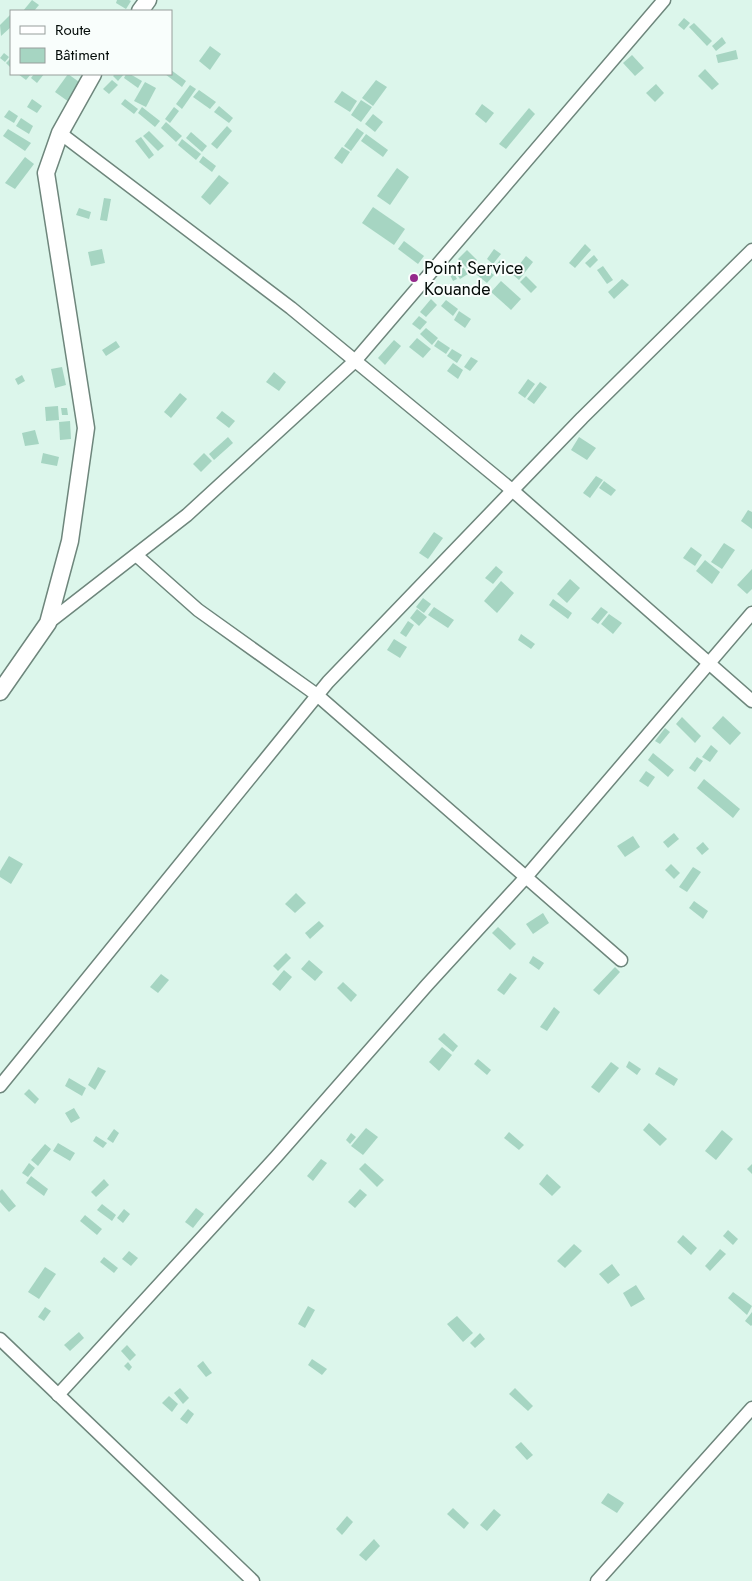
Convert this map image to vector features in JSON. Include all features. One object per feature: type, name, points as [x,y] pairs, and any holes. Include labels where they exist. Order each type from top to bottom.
[{"type":"main road","points":[[0,692],[48,623],[70,541],[86,428],[46,173],[60,133],[92,75]]},
{"type":"street","points":[[48,623],[187,515],[355,360],[664,0]]},
{"type":"street","points":[[60,133],[291,308],[355,360],[512,490],[752,701]]},
{"type":"street","points":[[0,1086],[328,682],[582,418],[752,250]]},
{"type":"street","points":[[136,555],[198,610],[317,695],[621,960]]},
{"type":"street","points":[[58,1395],[276,1157],[427,985],[526,877],[752,613]]},
{"type":"street","points":[[0,1339],[253,1581]]},
{"type":"street","points":[[597,1581],[752,1408]]},
{"type":"building","points":[[32,0],[39,5],[35,10],[24,10]]},
{"type":"building","points":[[117,0],[131,1],[126,9],[116,3]]},
{"type":"building","points":[[10,15],[10,28],[1,36],[0,25]]},
{"type":"building","points":[[684,18],[690,23],[684,30],[678,25]]},
{"type":"building","points":[[694,23],[712,41],[707,46],[689,27]]},
{"type":"building","points":[[722,37],[726,43],[716,51],[712,46]]},
{"type":"building","points":[[210,46],[221,54],[210,70],[199,61]]},
{"type":"building","points":[[736,50],[738,59],[718,63],[716,55]]},
{"type":"building","points":[[4,53],[9,57],[5,62],[0,58]]},
{"type":"building","points":[[632,55],[644,68],[635,76],[623,63]]},
{"type":"building","points":[[10,59],[10,67],[6,63]]},
{"type":"building","points":[[705,69],[719,84],[712,90],[698,76]]},
{"type":"building","points":[[172,71],[186,81],[182,87],[166,75],[172,75]]},
{"type":"building","points":[[19,75],[30,75],[26,80]]},
{"type":"building","points":[[33,75],[43,75],[37,83],[31,78]]},
{"type":"building","points":[[67,75],[82,84],[69,102],[55,92]]},
{"type":"building","points":[[114,75],[123,75],[118,81]]},
{"type":"building","points":[[126,75],[132,75],[142,81],[138,88],[124,78]]},
{"type":"building","points":[[112,80],[118,85],[109,94],[103,89]]},
{"type":"building","points":[[376,80],[387,87],[373,106],[362,98]]},
{"type":"building","points":[[145,82],[156,88],[146,107],[134,101]]},
{"type":"building","points":[[656,84],[664,93],[655,102],[646,93]]},
{"type":"building","points":[[190,85],[196,89],[182,109],[176,104]]},
{"type":"building","points":[[199,90],[216,102],[210,109],[193,97]]},
{"type":"building","points":[[342,91],[357,101],[350,112],[334,102]]},
{"type":"building","points":[[32,99],[42,106],[37,113],[27,107]]},
{"type":"building","points":[[125,99],[138,109],[134,114],[121,104]]},
{"type":"building","points":[[361,100],[372,107],[361,122],[351,115]]},
{"type":"building","points":[[482,104],[494,113],[486,123],[475,114]]},
{"type":"building","points":[[219,106],[233,118],[229,123],[214,112]]},
{"type":"building","points":[[142,107],[160,121],[155,127],[138,113]]},
{"type":"building","points":[[174,107],[179,111],[170,123],[165,119]]},
{"type":"building","points":[[529,108],[535,114],[506,149],[499,144]]},
{"type":"building","points":[[9,110],[18,116],[14,123],[4,117]]},
{"type":"building","points":[[373,114],[383,122],[375,132],[365,124]]},
{"type":"building","points":[[21,118],[33,126],[29,134],[16,126]]},
{"type":"building","points":[[166,122],[182,136],[176,142],[161,128]]},
{"type":"building","points":[[227,126],[232,131],[217,149],[211,144]]},
{"type":"building","points":[[357,128],[364,133],[351,151],[344,146]]},
{"type":"building","points":[[8,129],[31,143],[25,151],[3,136]]},
{"type":"building","points":[[149,131],[164,146],[158,151],[143,136]]},
{"type":"building","points":[[191,132],[207,146],[202,152],[186,138]]},
{"type":"building","points":[[366,134],[388,150],[383,157],[361,141]]},
{"type":"building","points":[[141,137],[154,155],[149,159],[135,141]]},
{"type":"building","points":[[182,139],[201,154],[196,160],[178,145]]},
{"type":"building","points":[[342,147],[350,152],[342,164],[334,158]]},
{"type":"building","points":[[203,156],[216,166],[212,172],[199,162]]},
{"type":"building","points":[[25,157],[34,164],[15,189],[5,183]]},
{"type":"building","points":[[397,168],[409,177],[390,205],[377,196]]},
{"type":"building","points":[[219,175],[229,183],[210,205],[201,197]]},
{"type":"building","points":[[104,198],[111,199],[107,221],[100,220]]},
{"type":"building","points":[[373,207],[405,229],[394,245],[362,223]]},
{"type":"building","points":[[79,208],[91,212],[89,219],[76,215]]},
{"type":"building","points":[[404,241],[424,256],[418,264],[398,249]]},
{"type":"building","points":[[585,244],[591,250],[575,268],[569,263]]},
{"type":"building","points":[[102,249],[105,263],[91,266],[88,252]]},
{"type":"building","points":[[494,249],[501,254],[493,264],[487,259]]},
{"type":"building","points":[[467,250],[477,260],[468,269],[458,259]]},
{"type":"building","points":[[594,255],[598,260],[590,268],[585,263]]},
{"type":"building","points":[[526,256],[533,262],[519,280],[512,274]]},
{"type":"building","points":[[500,260],[509,266],[505,271],[496,265]]},
{"type":"building","points":[[460,263],[468,274],[460,279],[452,268]]},
{"type":"building","points":[[479,263],[494,275],[487,283],[472,271]]},
{"type":"building","points":[[603,266],[613,280],[607,284],[597,270]]},
{"type":"building","points":[[452,270],[457,279],[453,281],[449,273]]},
{"type":"building","points":[[526,276],[537,287],[531,293],[520,282]]},
{"type":"building","points":[[622,279],[629,285],[614,299],[608,292]]},
{"type":"building","points":[[501,281],[521,299],[511,310],[491,292]]},
{"type":"building","points":[[431,299],[437,305],[426,317],[420,312]]},
{"type":"building","points":[[446,300],[458,309],[453,316],[441,306]]},
{"type":"building","points":[[459,311],[471,319],[465,328],[454,320]]},
{"type":"building","points":[[419,316],[427,322],[420,330],[412,324]]},
{"type":"building","points":[[426,328],[438,338],[432,345],[420,334]]},
{"type":"building","points":[[417,338],[431,349],[423,358],[409,347]]},
{"type":"building","points":[[394,340],[401,346],[385,365],[378,358]]},
{"type":"building","points":[[438,340],[450,348],[446,354],[434,346]]},
{"type":"building","points":[[116,341],[120,347],[106,356],[102,350]]},
{"type":"building","points":[[452,349],[462,355],[457,363],[447,356]]},
{"type":"building","points":[[471,357],[478,361],[470,371],[464,367]]},
{"type":"building","points":[[453,363],[463,370],[458,379],[447,371]]},
{"type":"building","points":[[62,367],[66,385],[55,388],[51,369]]},
{"type":"building","points":[[274,372],[286,382],[279,391],[266,382]]},
{"type":"building","points":[[22,375],[25,381],[18,385],[15,379]]},
{"type":"building","points":[[528,379],[535,384],[525,398],[518,393]]},
{"type":"building","points":[[540,382],[547,387],[534,404],[527,399]]},
{"type":"building","points":[[180,393],[187,399],[171,418],[164,412]]},
{"type":"building","points":[[58,406],[59,420],[46,421],[45,407]]},
{"type":"building","points":[[61,408],[67,408],[68,415],[62,415]]},
{"type":"building","points":[[222,411],[235,421],[229,428],[216,418]]},
{"type":"building","points":[[70,421],[71,439],[60,440],[59,422]]},
{"type":"building","points":[[35,430],[39,444],[25,446],[22,433]]},
{"type":"building","points":[[228,437],[233,443],[214,460],[209,454]]},
{"type":"building","points":[[579,437],[596,448],[587,460],[571,450]]},
{"type":"building","points":[[43,453],[59,457],[57,466],[41,463]]},
{"type":"building","points":[[204,453],[212,461],[201,472],[193,464]]},
{"type":"building","points":[[596,476],[603,480],[590,498],[583,493]]},
{"type":"building","points":[[604,481],[616,490],[611,496],[599,488]]},
{"type":"building","points":[[748,510],[752,512],[752,529],[741,521]]},
{"type":"building","points":[[434,532],[443,538],[428,559],[419,553]]},
{"type":"building","points":[[724,543],[735,550],[722,569],[711,562]]},
{"type":"building","points":[[691,547],[702,555],[695,566],[683,558]]},
{"type":"building","points":[[705,560],[720,572],[712,584],[696,571]]},
{"type":"building","points":[[496,566],[503,572],[493,584],[485,578]]},
{"type":"building","points":[[752,569],[752,589],[747,594],[737,585]]},
{"type":"building","points":[[570,579],[580,588],[567,603],[557,594]]},
{"type":"building","points":[[501,581],[514,593],[497,613],[484,601]]},
{"type":"building","points":[[423,598],[431,604],[424,613],[416,607]]},
{"type":"building","points":[[553,599],[572,613],[568,619],[549,605]]},
{"type":"building","points":[[434,607],[454,620],[448,628],[428,615]]},
{"type":"building","points":[[601,607],[608,612],[598,624],[591,619]]},
{"type":"building","points":[[417,609],[427,617],[419,626],[410,618]]},
{"type":"building","points":[[609,614],[622,623],[613,634],[601,624]]},
{"type":"building","points":[[408,621],[414,625],[406,637],[400,633]]},
{"type":"building","points":[[521,634],[535,644],[531,649],[518,640]]},
{"type":"building","points":[[394,639],[407,647],[400,658],[387,650]]},
{"type":"building","points":[[723,716],[741,733],[730,745],[712,728]]},
{"type":"building","points":[[682,717],[701,736],[695,743],[676,724]]},
{"type":"building","points":[[665,728],[670,732],[660,744],[655,741]]},
{"type":"building","points":[[711,745],[718,751],[710,762],[702,757]]},
{"type":"building","points":[[653,753],[674,770],[668,777],[648,760]]},
{"type":"building","points":[[697,757],[703,761],[695,772],[689,768]]},
{"type":"building","points":[[646,771],[655,777],[648,787],[639,781]]},
{"type":"building","points":[[704,779],[740,809],[733,818],[697,788]]},
{"type":"building","points":[[674,833],[679,839],[668,848],[663,842]]},
{"type":"building","points":[[633,836],[640,847],[625,857],[617,846]]},
{"type":"building","points":[[703,842],[709,849],[702,855],[696,848]]},
{"type":"building","points":[[9,856],[23,864],[11,884],[0,877],[0,871]]},
{"type":"building","points":[[671,864],[680,873],[674,879],[665,870]]},
{"type":"building","points":[[693,867],[701,872],[687,892],[679,887]]},
{"type":"building","points":[[296,893],[306,903],[295,913],[285,904]]},
{"type":"building","points":[[694,901],[708,911],[703,919],[689,908]]},
{"type":"building","points":[[543,913],[549,923],[533,934],[526,924]]},
{"type":"building","points":[[319,921],[324,926],[310,939],[305,933]]},
{"type":"building","points":[[498,927],[516,944],[510,950],[492,933]]},
{"type":"building","points":[[286,953],[291,958],[278,971],[273,966]]},
{"type":"building","points":[[533,956],[544,963],[539,970],[529,963]]},
{"type":"building","points":[[309,960],[323,972],[315,981],[301,969]]},
{"type":"building","points":[[615,967],[620,972],[599,995],[593,990]]},
{"type":"building","points":[[284,970],[292,977],[280,991],[272,984]]},
{"type":"building","points":[[510,973],[517,978],[504,995],[497,990]]},
{"type":"building","points":[[161,974],[169,980],[158,993],[150,987]]},
{"type":"building","points":[[343,982],[357,995],[351,1002],[337,988]]},
{"type":"building","points":[[554,1007],[560,1012],[547,1031],[540,1027]]},
{"type":"building","points":[[444,1033],[458,1046],[453,1052],[438,1039]]},
{"type":"building","points":[[442,1047],[452,1055],[439,1071],[429,1062]]},
{"type":"building","points":[[478,1059],[491,1070],[487,1075],[474,1064]]},
{"type":"building","points":[[629,1061],[641,1069],[637,1075],[626,1067]]},
{"type":"building","points":[[611,1062],[619,1068],[599,1093],[591,1087]]},
{"type":"building","points":[[98,1067],[106,1071],[95,1090],[88,1085]]},
{"type":"building","points":[[659,1067],[678,1079],[674,1086],[655,1074]]},
{"type":"building","points":[[69,1078],[86,1088],[82,1096],[65,1086]]},
{"type":"building","points":[[29,1089],[39,1099],[35,1104],[24,1094]]},
{"type":"building","points":[[74,1108],[80,1118],[71,1123],[65,1113]]},
{"type":"building","points":[[649,1123],[667,1139],[660,1146],[643,1130]]},
{"type":"building","points":[[366,1128],[378,1137],[363,1155],[351,1146]]},
{"type":"building","points":[[114,1129],[119,1133],[113,1143],[107,1139]]},
{"type":"building","points":[[722,1130],[733,1139],[716,1160],[705,1151]]},
{"type":"building","points":[[509,1132],[524,1145],[519,1150],[504,1138]]},
{"type":"building","points":[[351,1133],[356,1137],[350,1144],[346,1140]]},
{"type":"building","points":[[96,1136],[107,1143],[103,1148],[93,1141]]},
{"type":"building","points":[[58,1143],[75,1153],[70,1161],[53,1151]]},
{"type":"building","points":[[45,1144],[51,1149],[38,1166],[31,1160]]},
{"type":"building","points":[[321,1159],[327,1163],[313,1181],[307,1176]]},
{"type":"building","points":[[29,1163],[35,1168],[28,1177],[22,1173]]},
{"type":"building","points":[[365,1163],[384,1180],[377,1187],[359,1169]]},
{"type":"building","points":[[752,1164],[752,1174],[747,1169]]},
{"type":"building","points":[[547,1174],[561,1187],[552,1196],[539,1184]]},
{"type":"building","points":[[31,1176],[48,1189],[44,1196],[26,1183]]},
{"type":"building","points":[[104,1179],[109,1185],[96,1197],[91,1192]]},
{"type":"building","points":[[2,1189],[16,1206],[9,1212],[0,1202],[0,1191]]},
{"type":"building","points":[[360,1189],[367,1195],[355,1208],[348,1202]]},
{"type":"building","points":[[102,1204],[116,1215],[112,1221],[97,1210]]},
{"type":"building","points":[[196,1208],[204,1214],[193,1228],[185,1222]]},
{"type":"building","points":[[124,1209],[130,1214],[123,1223],[117,1218]]},
{"type":"building","points":[[85,1215],[102,1229],[97,1235],[80,1221]]},
{"type":"building","points":[[728,1230],[738,1239],[733,1245],[723,1236]]},
{"type":"building","points":[[683,1235],[697,1248],[691,1255],[677,1242]]},
{"type":"building","points":[[574,1244],[582,1251],[565,1268],[557,1261]]},
{"type":"building","points":[[720,1249],[726,1254],[710,1271],[705,1266]]},
{"type":"building","points":[[129,1251],[138,1258],[131,1266],[122,1259]]},
{"type":"building","points":[[104,1257],[118,1268],[114,1273],[100,1262]]},
{"type":"building","points":[[612,1264],[620,1275],[608,1284],[599,1274]]},
{"type":"building","points":[[45,1267],[56,1274],[39,1299],[28,1292]]},
{"type":"building","points":[[636,1285],[645,1299],[631,1307],[623,1293]]},
{"type":"building","points":[[733,1292],[752,1306],[747,1315],[728,1298]]},
{"type":"building","points":[[308,1306],[315,1310],[305,1328],[298,1324]]},
{"type":"building","points":[[45,1307],[51,1311],[44,1321],[38,1317]]},
{"type":"building","points":[[752,1312],[752,1325],[751,1326],[745,1321]]},
{"type":"building","points":[[457,1316],[473,1333],[463,1342],[447,1324]]},
{"type":"building","points":[[79,1332],[84,1338],[70,1351],[64,1345]]},
{"type":"building","points":[[480,1333],[485,1339],[475,1348],[470,1343]]},
{"type":"building","points":[[127,1345],[136,1355],[130,1361],[121,1351]]},
{"type":"building","points":[[312,1359],[327,1369],[322,1375],[308,1365]]},
{"type":"building","points":[[203,1361],[212,1373],[206,1377],[197,1366]]},
{"type":"building","points":[[128,1362],[132,1367],[129,1371],[124,1366]]},
{"type":"building","points":[[180,1388],[189,1398],[183,1404],[174,1393]]},
{"type":"building","points":[[515,1388],[533,1406],[528,1411],[509,1394]]},
{"type":"building","points":[[169,1396],[178,1404],[172,1412],[162,1403]]},
{"type":"building","points":[[188,1409],[194,1414],[187,1424],[180,1419]]},
{"type":"building","points":[[521,1442],[533,1455],[527,1460],[515,1447]]},
{"type":"building","points":[[608,1493],[624,1503],[617,1513],[601,1503]]},
{"type":"building","points":[[453,1508],[469,1523],[464,1529],[447,1514]]},
{"type":"building","points":[[494,1509],[501,1515],[487,1531],[480,1525]]},
{"type":"building","points":[[347,1516],[353,1522],[342,1535],[336,1529]]},
{"type":"building","points":[[374,1539],[380,1546],[366,1561],[359,1555]]},
{"type":"place","name":"Point Service Kouande","points":[[414,278]]}]
